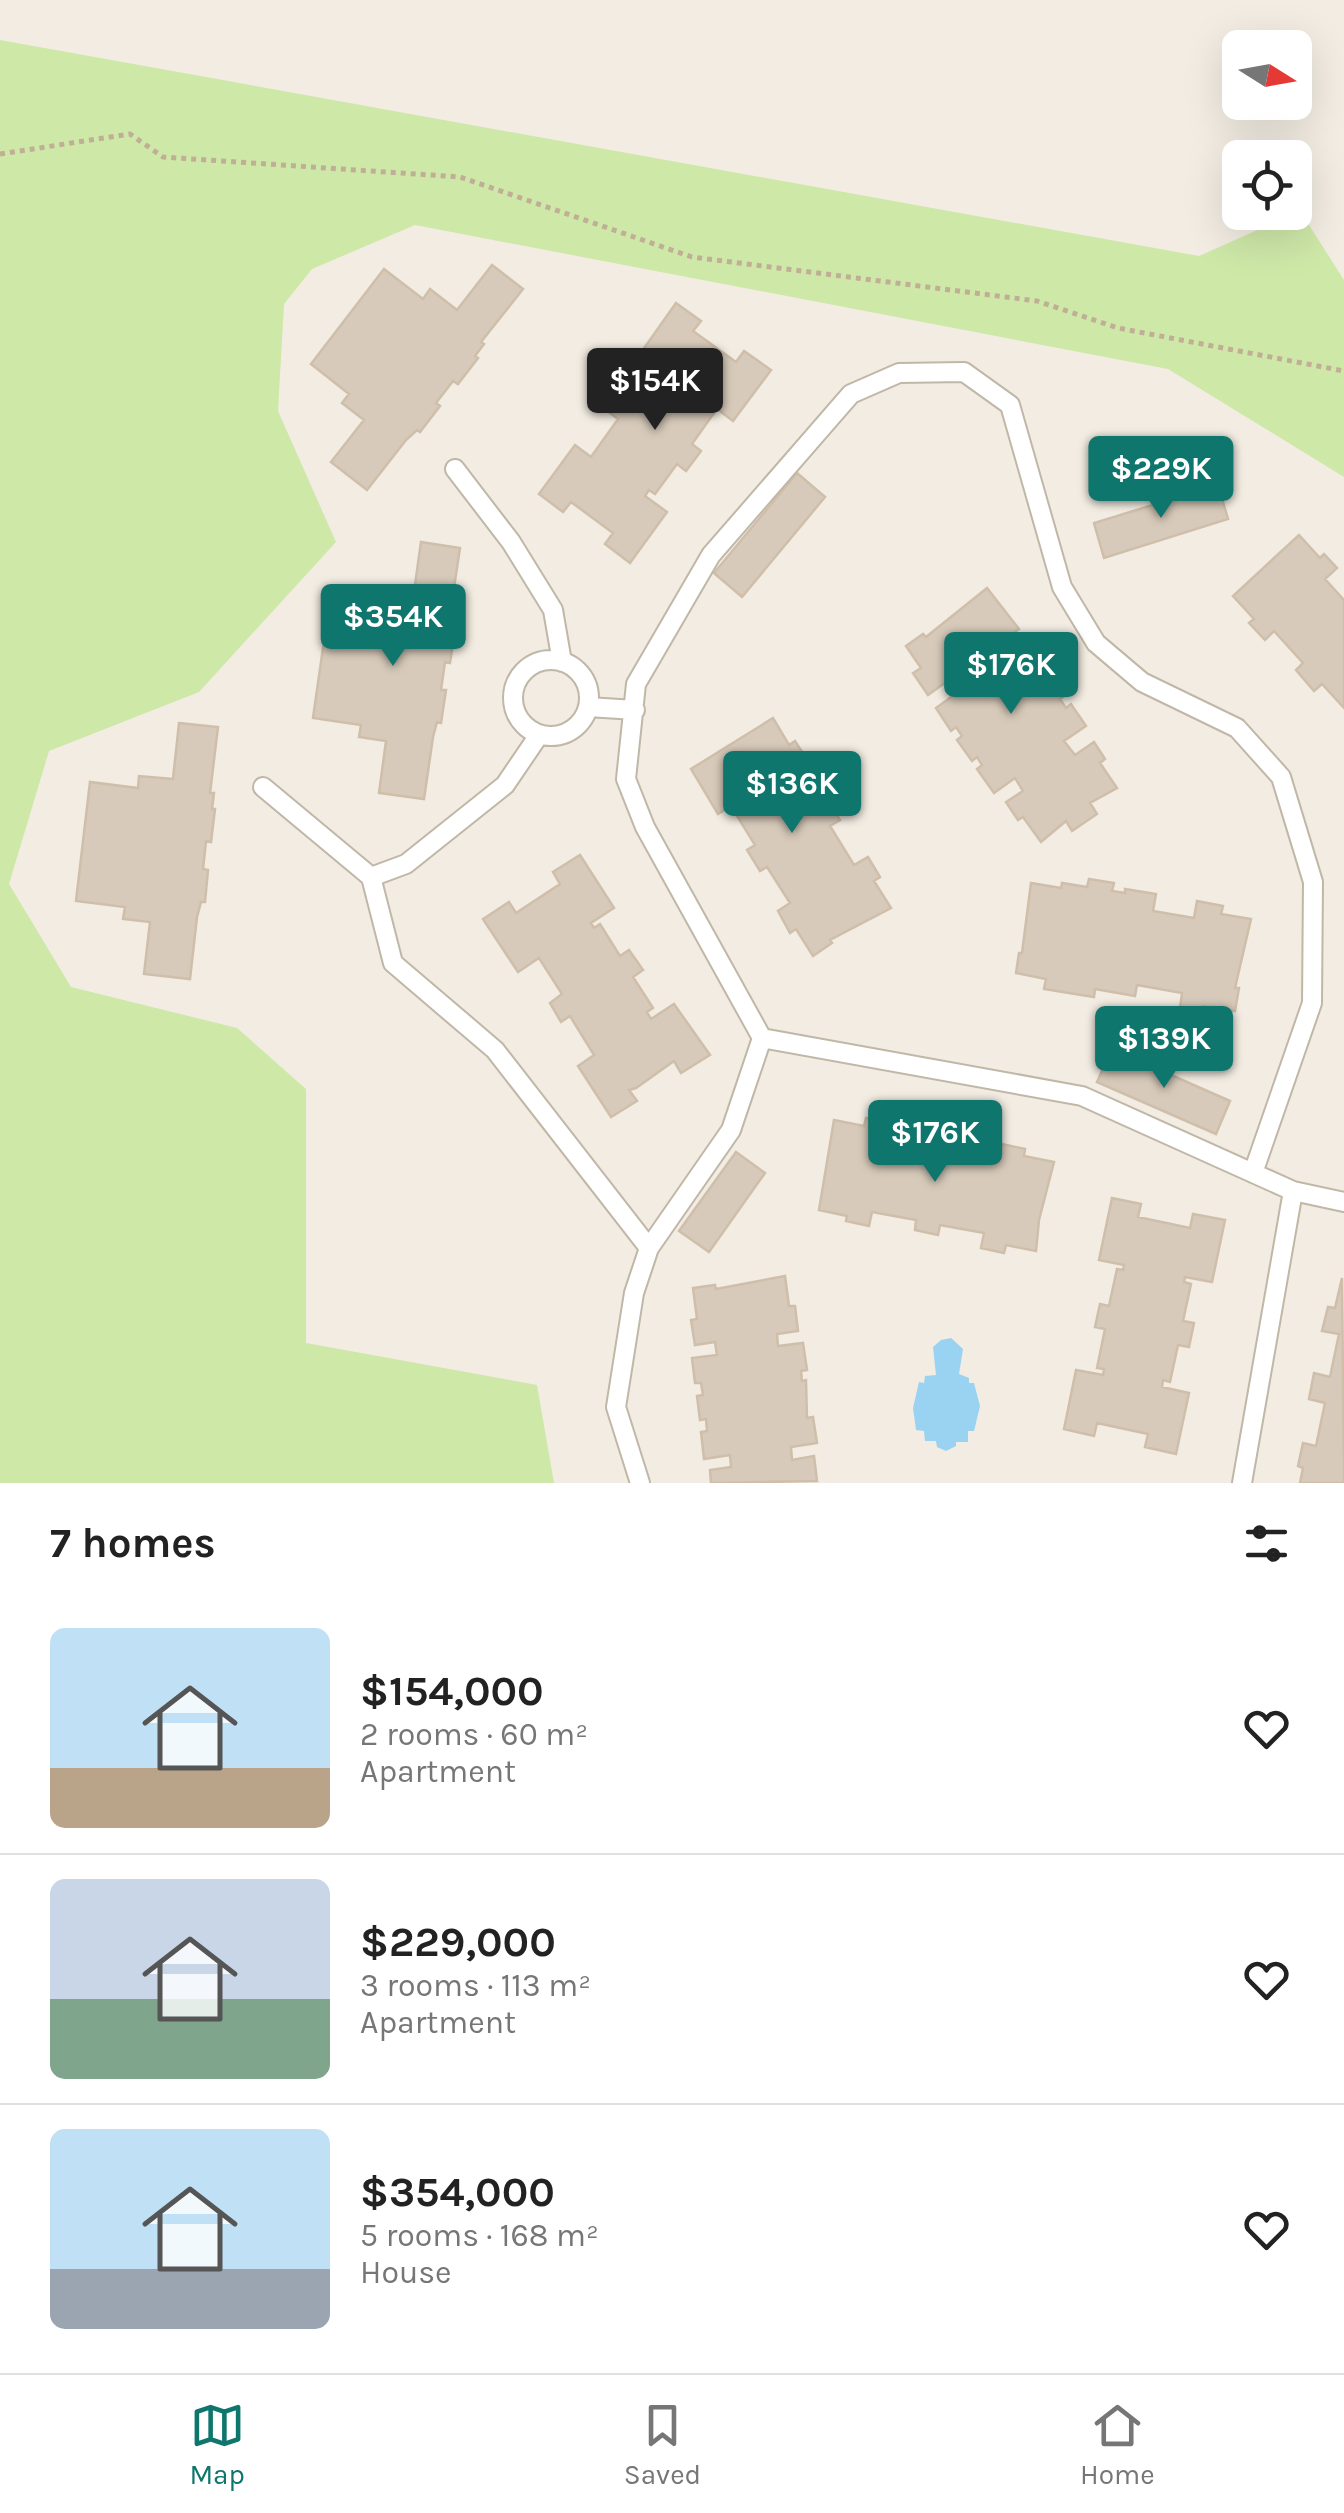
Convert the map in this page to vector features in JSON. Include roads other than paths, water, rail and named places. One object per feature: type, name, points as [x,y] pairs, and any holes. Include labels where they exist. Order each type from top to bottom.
[{"type":"lane","points":[[640,1483],[616,1406],[634,1293],[649,1248],[731,1130],[762,1038],[645,827],[626,778],[636,684],[711,555],[851,394],[899,373],[964,372],[1010,405],[1062,587],[1096,643],[1142,682],[1237,728],[1280,776],[1313,882],[1312,1003],[1252,1173]]},
{"type":"lane","points":[[455,468],[511,542],[552,610],[562,662]]},
{"type":"lane","points":[[562,662],[581,674],[587,684],[588,707],[575,728],[564,734],[540,735],[519,719],[513,694],[525,670],[536,663],[562,662]]},
{"type":"lane","points":[[588,707],[635,710]]},
{"type":"lane","points":[[371,877],[406,864],[506,785],[540,735]]},
{"type":"lane","points":[[262,787],[371,877],[392,962],[495,1050],[649,1248]]},
{"type":"lane","points":[[762,1038],[1082,1096],[1292,1191],[1344,1202]]},
{"type":"lane","points":[[1242,1483],[1292,1191]]},
{"type":"water","points":[[951,1338],[963,1349],[959,1374],[974,1383],[980,1406],[974,1431],[968,1431],[968,1442],[956,1442],[946,1451],[937,1447],[936,1441],[925,1441],[924,1431],[916,1430],[913,1408],[919,1382],[924,1383],[925,1376],[936,1375],[933,1347]]}]
